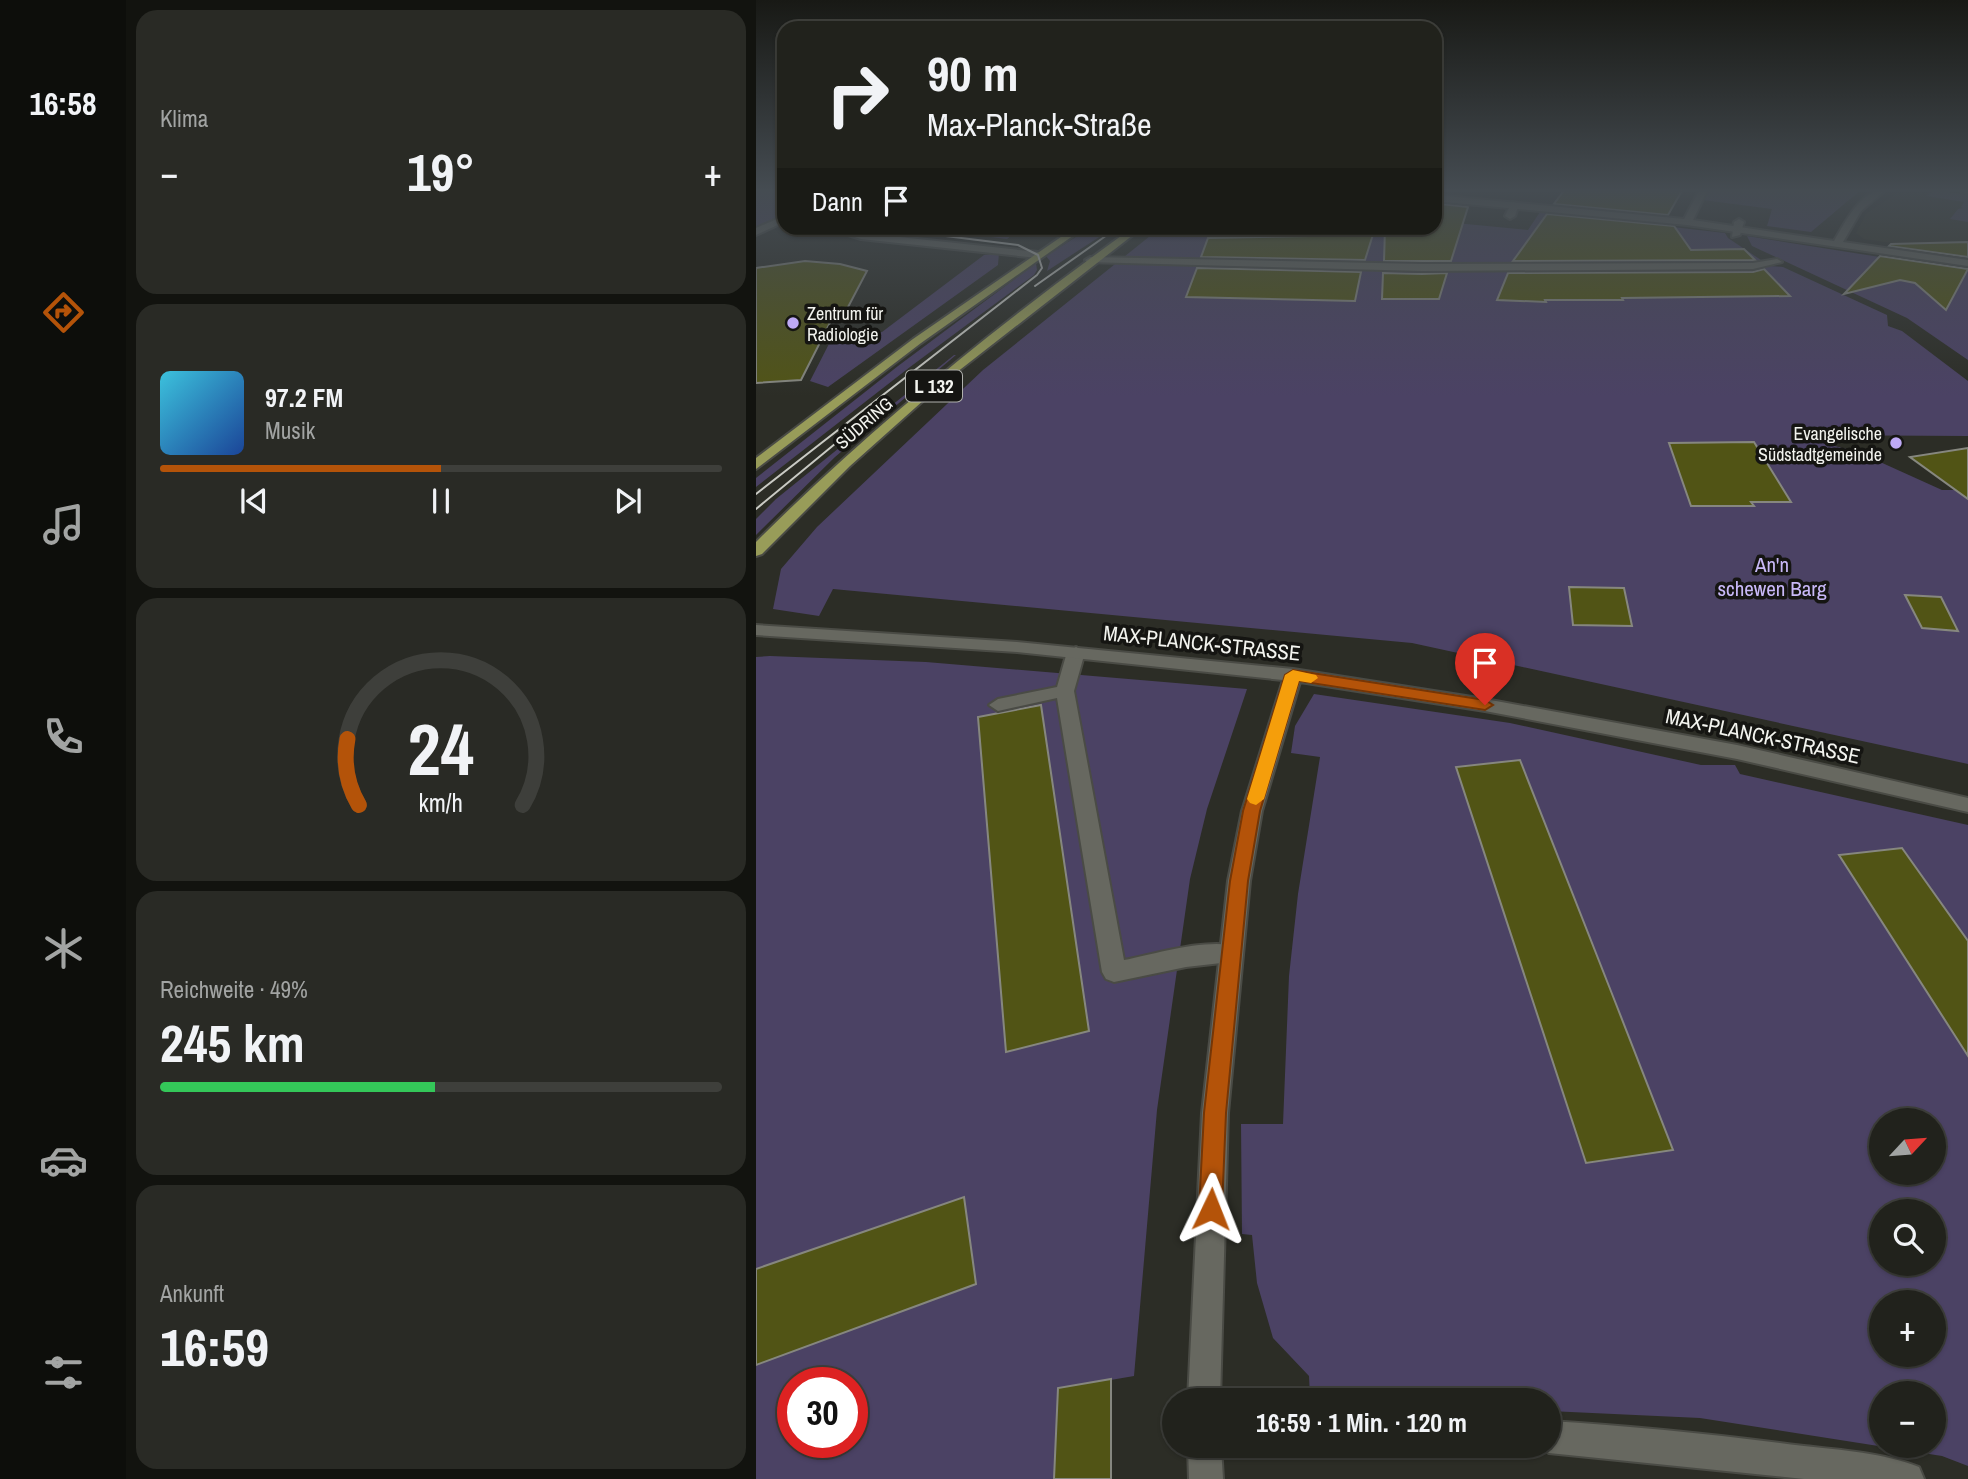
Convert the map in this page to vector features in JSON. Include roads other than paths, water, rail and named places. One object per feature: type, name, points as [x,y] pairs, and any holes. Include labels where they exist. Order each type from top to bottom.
[{"type":"main road","name":"SÜDRING","points":[[756,465],[917,341],[1034,258]]},
{"type":"main road","name":"SÜDRING","points":[[756,551],[853,456],[1021,313],[1093,258]]},
{"type":"street","points":[[1937,258],[1968,263]]},
{"type":"street","points":[[1090,260],[1168,264],[1487,269],[1753,266],[1777,262]]},
{"type":"street","name":"MAX-PLANCK-STRASSE","points":[[756,629],[1076,652],[1293,675],[1485,705],[1737,752],[1968,805]]},
{"type":"street","points":[[1076,652],[1065,691],[1114,972],[1186,957],[1231,954]]},
{"type":"street","points":[[1204,1388],[1215,1113],[1239,881],[1252,811],[1293,675]]},
{"type":"street","points":[[998,705],[1065,691]]},
{"type":"street","points":[[1561,1438],[1732,1452],[1834,1465],[1907,1479]]},
{"type":"street","points":[[1205,1458],[1206,1479]]},
{"type":"tram line","points":[[756,494],[1037,275],[1042,268],[1039,258]]},
{"type":"tram line","points":[[1035,286],[1075,258]]},
{"type":"tram line","points":[[756,509],[864,420]]},
{"type":"place","name":"Zentrum für Radiologie","points":[[793,323]]},
{"type":"place","name":"Evangelische Südstadtgemeinde","points":[[1896,443]]},
{"type":"park label","name":"An'n schewen Barg","points":[[1772,576]]}]
